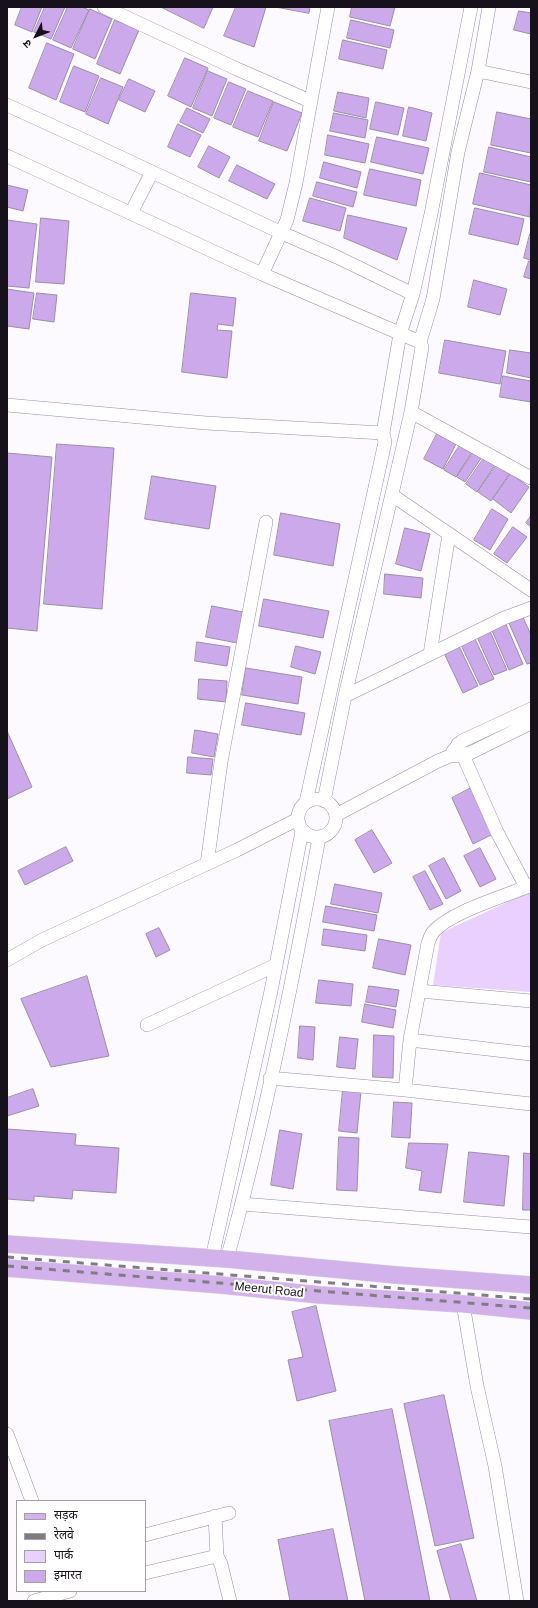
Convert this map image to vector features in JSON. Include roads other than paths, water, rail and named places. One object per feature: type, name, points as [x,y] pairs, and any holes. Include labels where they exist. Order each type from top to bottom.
[{"type":"main road","points":[[7,1244],[219,1259],[396,1275],[531,1285]]},
{"type":"main road","points":[[214,1284],[219,1259]]},
{"type":"main road","name":"Meerut Road","points":[[7,1268],[214,1284],[320,1295],[463,1304],[531,1311]]},
{"type":"street","points":[[104,7],[310,101]]},
{"type":"street","points":[[262,274],[287,220],[296,183],[328,7]]},
{"type":"street","points":[[306,802],[385,442],[383,433],[400,334],[413,294],[431,214],[472,7]]},
{"type":"street","points":[[324,801],[345,696],[411,412],[422,347],[420,342],[433,299],[458,152],[478,71],[489,7]]},
{"type":"street","points":[[478,71],[531,82]]},
{"type":"street","points":[[7,106],[337,257],[413,294]]},
{"type":"street","points":[[7,156],[262,274],[420,342]]},
{"type":"street","points":[[131,213],[152,172]]},
{"type":"street","points":[[7,405],[206,423],[383,433]]},
{"type":"street","points":[[411,412],[530,474]]},
{"type":"street","points":[[392,495],[531,590]]},
{"type":"street","points":[[207,864],[221,762],[266,522]]},
{"type":"street","points":[[430,654],[449,534]]},
{"type":"street","points":[[345,696],[504,618],[531,608]]},
{"type":"street","points":[[336,815],[457,752],[531,709]]},
{"type":"street","points":[[457,752],[531,723]]},
{"type":"street","points":[[405,1090],[410,1040],[428,943],[432,933],[455,916],[528,886],[497,832],[457,752]]},
{"type":"street","points":[[219,1259],[221,1218],[276,965],[300,825],[301,807],[306,802],[318,799],[332,806],[336,815],[334,827],[330,832],[319,838],[307,835],[300,825]]},
{"type":"street","points":[[7,960],[42,940],[271,834],[300,825]]},
{"type":"street","points":[[219,1259],[237,1222],[242,1204],[304,918],[319,838]]},
{"type":"street","points":[[147,1026],[276,965]]},
{"type":"street","points":[[419,991],[531,1001]]},
{"type":"street","points":[[410,1040],[531,1054]]},
{"type":"street","points":[[270,1078],[405,1090],[531,1104]]},
{"type":"street","points":[[242,1204],[531,1227]]},
{"type":"street","points":[[221,1218],[237,1222]]},
{"type":"street","points":[[463,1304],[477,1386],[495,1466],[517,1601]]},
{"type":"street","points":[[7,1434],[32,1500]]},
{"type":"street","points":[[146,1535],[229,1513]]},
{"type":"street","points":[[215,1516],[217,1556],[222,1564],[230,1601]]},
{"type":"street","points":[[146,1573],[217,1556]]},
{"type":"street","points":[[34,1601],[67,1592]]},
{"type":"railway","points":[[7,1257],[531,1299]]},
{"type":"railway","points":[[7,1266],[531,1308]]}]
